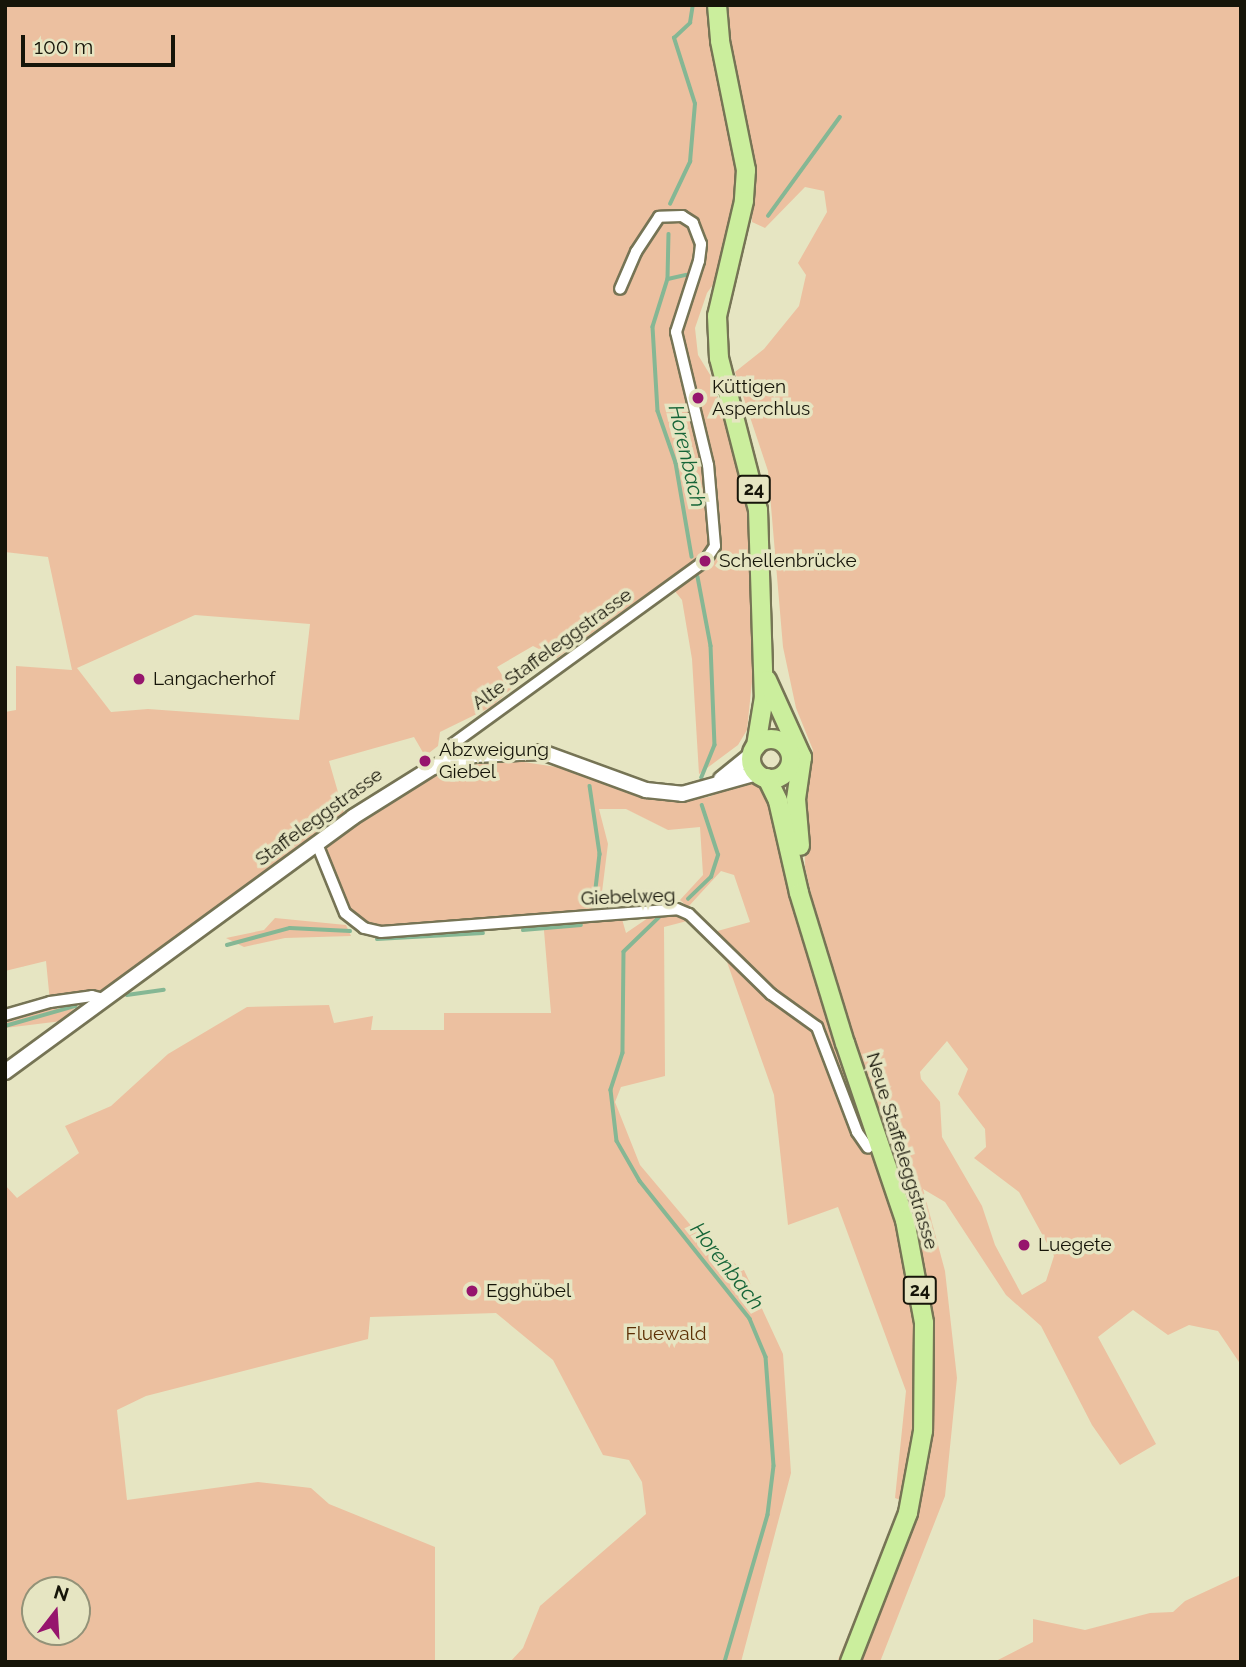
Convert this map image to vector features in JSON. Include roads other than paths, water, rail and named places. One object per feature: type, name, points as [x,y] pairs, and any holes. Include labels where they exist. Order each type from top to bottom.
[{"type":"main road","name":"24","points":[[717,5],[720,41],[746,170],[744,201],[718,316],[719,358],[758,510],[765,697],[758,763]]},
{"type":"main road","name":"24","points":[[764,674],[785,724],[800,748],[796,823],[810,923]]},
{"type":"main road","name":"24","points":[[765,697],[782,743]]},
{"type":"main road","points":[[769,739],[782,743],[791,758],[787,770],[758,763],[769,739]]},
{"type":"main road","name":"Neue Staffeleggstrasse","points":[[758,763],[778,801],[810,923],[905,1220],[924,1323],[923,1432],[908,1513],[850,1662]]},
{"type":"main road","name":"24","points":[[787,770],[787,799],[796,823]]},
{"type":"street","name":"Alte Staffeleggstrasse","points":[[447,761],[450,746],[712,554],[716,537],[708,465],[676,332],[699,261],[701,244],[694,223],[682,216],[659,217],[636,252],[620,289]]},
{"type":"street","name":"Staffeleggstrasse","points":[[5,1072],[399,785],[447,761],[474,755],[542,752],[657,793],[705,788],[758,763]]},
{"type":"street","name":"Giebelweg","points":[[317,844],[345,913],[364,928],[381,932],[677,909],[689,914],[771,994],[817,1027],[857,1132],[868,1148]]},
{"type":"street","points":[[5,1015],[50,1002],[92,996],[103,999]]},
{"type":"waterway","points":[[670,204],[690,162],[695,104],[674,38],[690,23],[693,5]]},
{"type":"waterway","points":[[768,216],[840,117]]},
{"type":"waterway","name":"Horenbach","points":[[669,234],[668,279],[653,327],[658,411],[676,463],[692,557]]},
{"type":"waterway","points":[[668,279],[686,275]]},
{"type":"waterway","name":"Horenbach","points":[[698,577],[711,646],[715,745],[702,777]]},
{"type":"waterway","points":[[590,786],[600,854],[595,897]]},
{"type":"waterway","name":"Horenbach","points":[[688,899],[711,877],[718,855],[702,806]]},
{"type":"waterway","name":"Horenbach","points":[[660,917],[624,952],[623,1053],[611,1090],[617,1141],[640,1181],[750,1319],[766,1357],[774,1466],[768,1515],[725,1662]]},
{"type":"waterway","points":[[523,930],[581,925]]},
{"type":"waterway","points":[[227,945],[290,928],[350,931]]},
{"type":"waterway","points":[[377,939],[483,933]]},
{"type":"waterway","points":[[127,995],[164,990]]},
{"type":"waterway","points":[[5,1026],[75,1006]]},
{"type":"place","name":"Küttigen Asperchlus","points":[[698,398]]},
{"type":"place","name":"Schellenbrücke","points":[[705,561]]},
{"type":"place","name":"Langacherhof","points":[[139,679]]},
{"type":"place","name":"Abzweigung Giebel","points":[[425,761]]},
{"type":"place","name":"Luegete","points":[[1024,1245]]},
{"type":"place","name":"Egghübel","points":[[472,1291]]},
{"type":"park label","name":"Fluewald","points":[[666,1334]]}]
